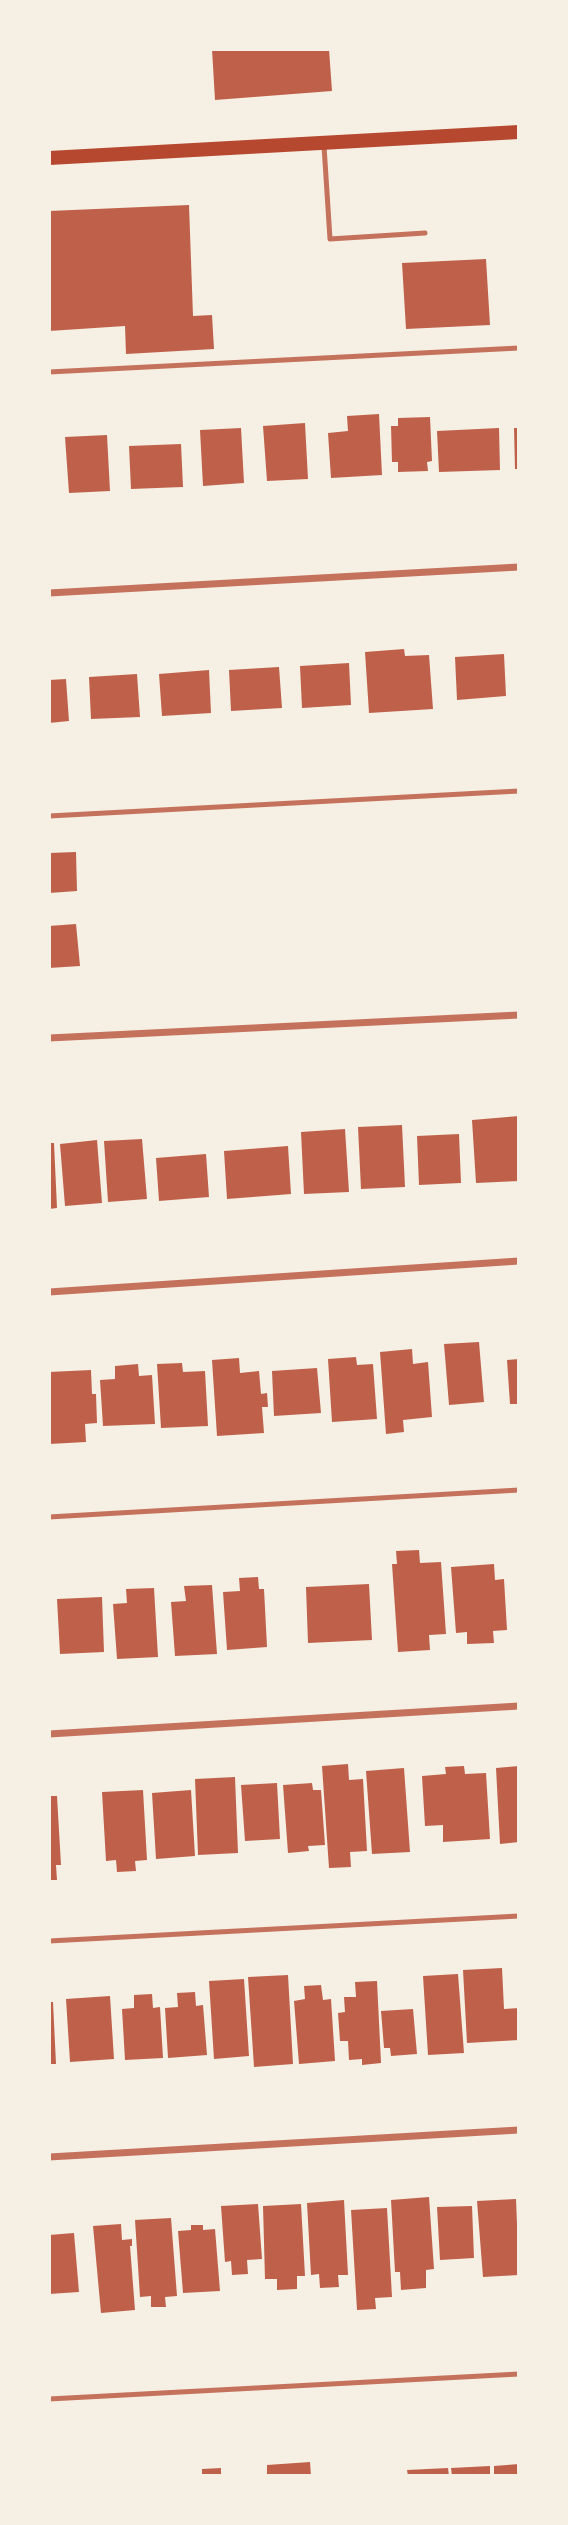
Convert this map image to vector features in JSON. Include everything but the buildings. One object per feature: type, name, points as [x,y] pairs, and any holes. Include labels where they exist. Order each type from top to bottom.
[{"type":"main road","points":[[49,158],[519,132]]},
{"type":"street","points":[[49,593],[519,567]]},
{"type":"street","points":[[49,1038],[519,1015]]},
{"type":"street","points":[[49,1292],[519,1261]]},
{"type":"street","points":[[49,1734],[519,1706]]},
{"type":"street","points":[[49,2157],[519,2130]]},
{"type":"lane","points":[[323,142],[330,239],[425,233]]},
{"type":"lane","points":[[49,372],[519,348]]},
{"type":"lane","points":[[49,817],[519,791]]},
{"type":"lane","points":[[49,1517],[519,1490]]},
{"type":"lane","points":[[49,1941],[519,1916]]},
{"type":"lane","points":[[49,2399],[519,2374]]}]
